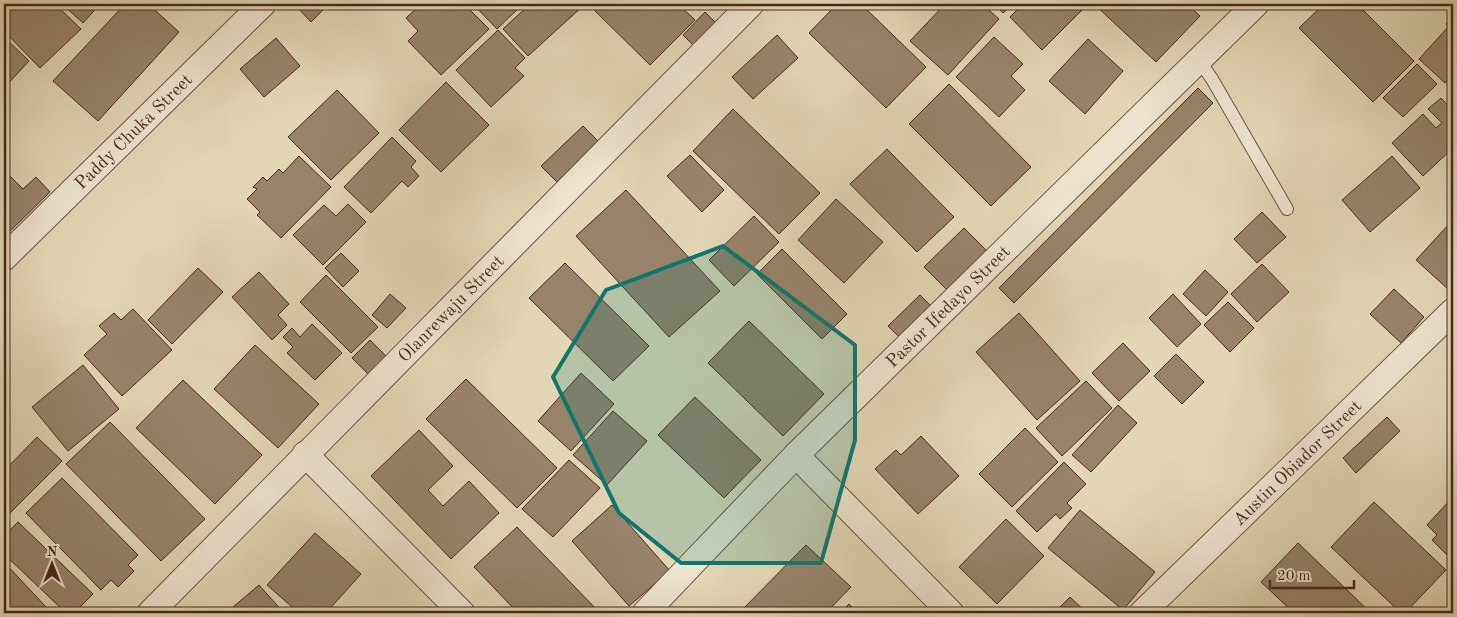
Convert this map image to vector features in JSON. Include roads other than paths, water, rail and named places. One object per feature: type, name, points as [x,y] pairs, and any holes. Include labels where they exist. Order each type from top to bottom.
[{"type":"street","name":"Olanrewaju Street","points":[[150,613],[747,5]]},
{"type":"street","name":"Paddy Chuka Street","points":[[4,258],[252,7]]},
{"type":"street","name":"Pastor Ifedayo Street","points":[[645,613],[796,455],[1199,60],[1245,7]]},
{"type":"street","name":"Austin Obiador Street","points":[[1142,613],[1453,311]]},
{"type":"street","points":[[305,454],[462,613]]},
{"type":"street","points":[[796,455],[951,613]]},
{"type":"lane","points":[[1199,60],[1212,79],[1287,209]]}]
